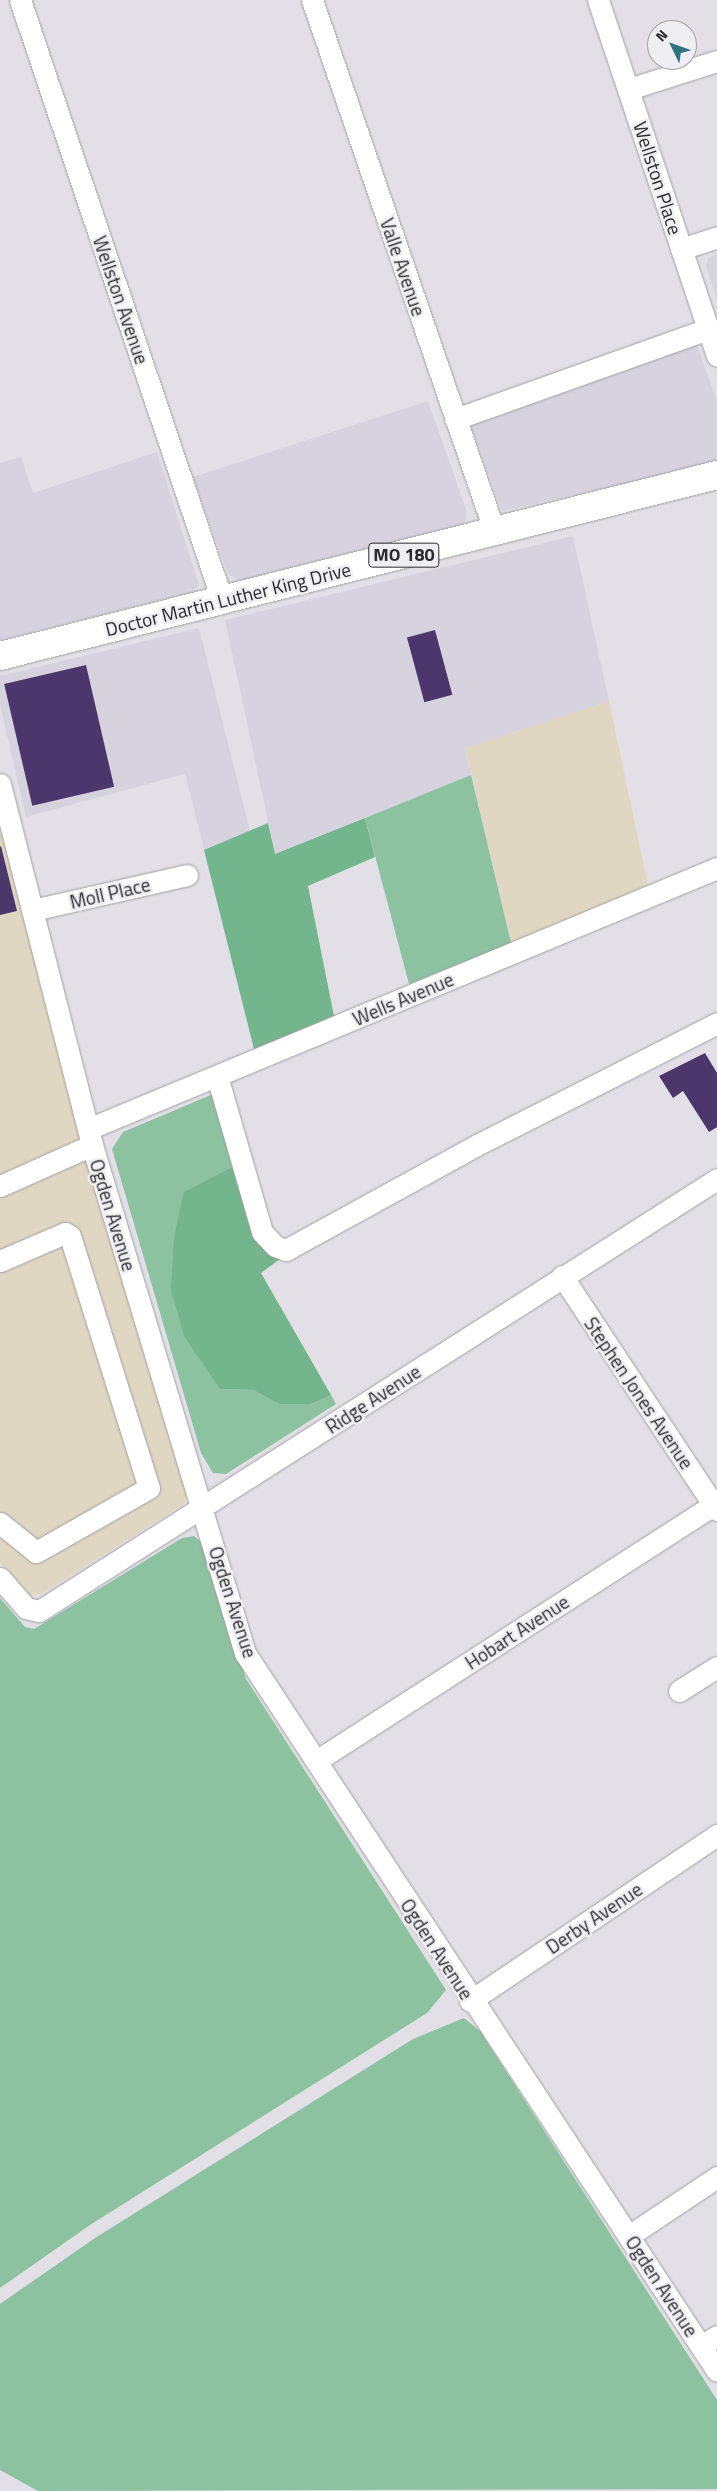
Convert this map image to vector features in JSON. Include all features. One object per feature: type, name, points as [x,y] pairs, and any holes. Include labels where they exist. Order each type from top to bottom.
[{"type":"main road","name":"Doctor Martin Luther King Drive","points":[[0,656],[495,533],[717,475]]},
{"type":"street","name":"Wellston Avenue","points":[[20,0],[222,600]]},
{"type":"street","name":"Valle Avenue","points":[[312,0],[495,533]]},
{"type":"street","name":"Wellston Place","points":[[598,0],[717,356]]},
{"type":"street","points":[[629,89],[717,61]]},
{"type":"street","points":[[681,249],[717,237]]},
{"type":"street","points":[[455,419],[708,329]]},
{"type":"street","name":"Ogden Avenue","points":[[0,784],[90,1137],[204,1509],[245,1653],[470,2001],[630,2235],[709,2342],[717,2371]]},
{"type":"street","name":"Wells Avenue","points":[[0,1186],[90,1137],[217,1076],[717,868]]},
{"type":"street","name":"Moll Place","points":[[33,910],[187,875]]},
{"type":"street","points":[[217,1076],[262,1232],[275,1246],[286,1250],[475,1146],[717,1023]]},
{"type":"street","name":"Ridge Avenue","points":[[0,1578],[26,1608],[39,1611],[204,1509],[562,1276],[717,1179]]},
{"type":"street","points":[[0,1261],[65,1233],[70,1236],[149,1488],[142,1496],[36,1552],[0,1522]]},
{"type":"street","name":"Stephen Jones Avenue","points":[[562,1276],[716,1506]]},
{"type":"street","name":"Hobart Avenue","points":[[316,1761],[716,1506]]},
{"type":"street","points":[[679,1691],[717,1667]]},
{"type":"street","name":"Derby Avenue","points":[[470,2001],[717,1835]]},
{"type":"street","points":[[630,2235],[717,2177]]},
{"type":"shaded area","points":[[717,254],[717,300],[706,266],[708,258]]},
{"type":"shaded area","points":[[695,338],[717,402],[717,463],[502,511],[468,419]]},
{"type":"shaded area","points":[[428,401],[467,512],[465,523],[457,529],[241,581],[228,575],[193,477]]},
{"type":"shaded area","points":[[157,452],[199,585],[193,592],[0,640],[0,463],[21,457],[33,493]]},
{"type":"shaded area","points":[[573,536],[609,701],[465,748],[471,775],[275,854],[225,620]]},
{"type":"shaded area","points":[[199,628],[250,831],[204,850],[185,774],[26,817],[0,705],[0,676]]},
{"type":"shaded area","points":[[609,701],[648,885],[511,943],[465,748]]},
{"type":"shaded area","points":[[0,815],[187,1495],[184,1504],[41,1594],[29,1595],[0,1563]]},
{"type":"green space","points":[[471,775],[511,943],[409,984],[365,818]]},
{"type":"green space","points":[[365,818],[375,857],[308,886],[334,1016],[254,1049],[204,850],[268,823],[275,854]]},
{"type":"green space","points":[[225,1089],[248,1159],[220,1389],[253,1390],[279,1404],[311,1404],[331,1395],[336,1404],[226,1474],[213,1473],[201,1453],[112,1149],[123,1132]]},
{"type":"green space","points":[[248,1159],[280,1259],[261,1273],[331,1395],[311,1404],[279,1404],[253,1390],[220,1389],[184,1336],[171,1290],[174,1237],[184,1192]]},
{"type":"green space","points":[[194,1536],[201,1542],[246,1679],[446,1990],[427,2013],[90,2225],[0,2288],[0,1598],[25,1627],[34,1629],[182,1538]]},
{"type":"green space","points":[[464,2018],[480,2031],[717,2400],[717,2489],[38,2491],[0,2470],[0,2304],[95,2238],[413,2039]]},
{"type":"building","points":[[435,630],[452,695],[424,702],[407,638]]},
{"type":"building","points":[[86,665],[114,787],[32,806],[4,684]]},
{"type":"building","points":[[0,847],[17,911],[0,915]]},
{"type":"building","points":[[705,1053],[717,1073],[717,1127],[709,1132],[683,1091],[673,1098],[659,1076]]}]
